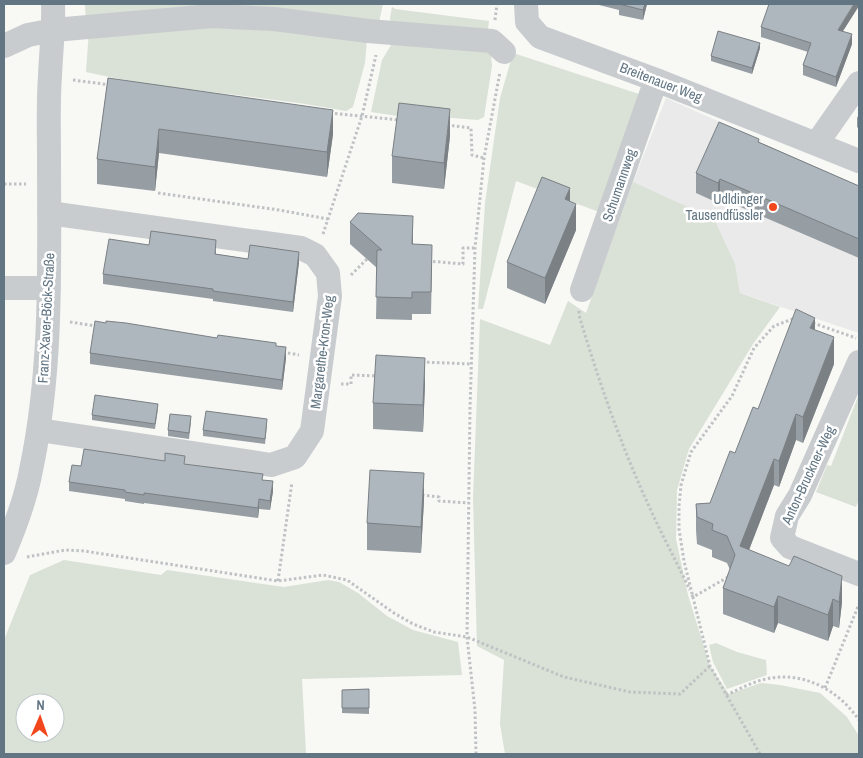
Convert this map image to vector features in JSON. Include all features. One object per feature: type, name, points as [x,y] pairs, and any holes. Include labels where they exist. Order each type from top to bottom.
[{"type":"street","name":"Franz-Xaver-Böck-Straße","points":[[5,551],[12,509],[31,472],[38,430],[45,364],[49,288],[50,78],[54,30],[53,4]]},
{"type":"street","name":"Breitenauer Weg","points":[[526,4],[527,22],[540,37],[656,80],[859,161]]},
{"type":"street","points":[[4,46],[28,35],[54,30],[212,16],[274,19],[382,32],[492,41],[504,52]]},
{"type":"street","name":"Schumannweg","points":[[582,290],[656,80]]},
{"type":"street","points":[[817,144],[859,83]]},
{"type":"street","points":[[49,213],[301,248],[315,255]]},
{"type":"street","name":"Margarethe-Kron-Weg","points":[[295,457],[312,431],[330,287],[328,273],[315,255]]},
{"type":"street","points":[[4,288],[49,288]]},
{"type":"street","name":"Anton-Bruckner-Weg","points":[[859,362],[800,495],[787,516],[782,538],[790,547],[859,574]]},
{"type":"street","points":[[38,430],[272,465],[295,457]]},
{"type":"path","points":[[315,255],[362,116],[382,32]]},
{"type":"path","points":[[476,754],[475,710],[467,637],[471,364],[475,248],[484,158],[504,52]]},
{"type":"path","points":[[50,78],[118,86]]},
{"type":"path","points":[[323,112],[401,120]]},
{"type":"path","points":[[441,125],[471,128],[472,155],[484,158]]},
{"type":"path","points":[[4,184],[26,184]]},
{"type":"path","points":[[158,192],[328,219]]},
{"type":"path","points":[[426,261],[463,264],[463,248],[475,248]]},
{"type":"path","points":[[330,287],[346,280],[371,255]]},
{"type":"path","points":[[582,290],[578,315],[606,400],[648,504],[693,597]]},
{"type":"path","points":[[760,754],[710,666],[680,537],[679,506],[681,485],[692,452],[732,396],[754,348],[774,326],[794,318],[802,320]]},
{"type":"path","points":[[47,320],[97,326]]},
{"type":"path","points":[[811,322],[859,339]]},
{"type":"path","points":[[274,351],[322,358]]},
{"type":"path","points":[[413,361],[471,364]]},
{"type":"path","points":[[318,382],[351,384],[352,375],[385,376]]},
{"type":"path","points":[[278,581],[295,457]]},
{"type":"path","points":[[415,495],[439,497],[439,501],[469,503]]},
{"type":"path","points":[[5,551],[28,557],[65,550],[84,551],[278,581],[323,575],[347,580],[413,624],[434,632],[467,637],[564,677],[630,692],[680,694],[710,666]]},
{"type":"path","points":[[693,597],[734,574]]},
{"type":"path","points":[[825,688],[859,604]]},
{"type":"path","points":[[726,695],[763,680],[782,676],[802,678],[825,688],[853,711],[859,720]]},
{"type":"shaded area","points":[[85,4],[383,4],[379,22],[274,19],[86,26]]},
{"type":"shaded area","points":[[392,7],[395,9],[489,21],[488,29],[484,34],[391,25]]},
{"type":"shaded area","points":[[226,22],[367,40],[365,63],[353,107],[346,111],[314,105],[183,89],[86,72],[89,30]]},
{"type":"shaded area","points":[[394,40],[478,47],[491,55],[492,66],[484,117],[478,120],[426,116],[425,120],[371,112],[382,60]]},
{"type":"shaded area","points":[[513,53],[639,94],[599,212],[516,181],[483,309],[478,309],[485,203],[500,98]]},
{"type":"shaded area","name":"Udldinger Tausendfüssler","points":[[666,98],[761,140],[757,150],[859,194],[859,333],[740,293],[735,264],[633,182]]},
{"type":"shaded area","points":[[633,182],[714,219],[735,264],[740,293],[780,307],[753,344],[689,449],[677,490],[676,539],[688,595],[710,666],[729,694],[761,683],[820,693],[847,717],[859,736],[859,754],[505,754],[500,724],[504,660],[477,646],[473,498],[480,319],[550,345],[568,301],[586,313]]},
{"type":"shaded area","points":[[859,394],[859,499],[856,507],[816,492],[827,465],[831,466]]},
{"type":"shaded area","points":[[64,560],[161,575],[167,570],[284,587],[328,580],[339,582],[358,593],[387,616],[413,630],[458,642],[462,675],[302,679],[306,754],[4,754],[4,640],[30,575]]},
{"type":"shaded area","points":[[716,643],[737,652],[766,660],[767,675],[727,689],[713,662],[709,645]]},
{"type":"building","points":[[619,4],[645,4],[643,10]]},
{"type":"building","points":[[769,4],[854,4],[838,30],[852,34],[836,77],[803,65],[811,43],[761,27]]},
{"type":"building","points":[[718,31],[760,43],[752,68],[711,56]]},
{"type":"building","points":[[108,78],[333,110],[327,152],[159,129],[155,167],[97,159]]},
{"type":"building","points":[[399,103],[450,109],[444,163],[392,156]]},
{"type":"building","points":[[719,122],[759,139],[758,142],[859,186],[859,239],[720,179],[718,183],[696,173]]},
{"type":"building","points":[[542,177],[570,188],[565,199],[576,204],[545,278],[507,262]]},
{"type":"building","points":[[358,213],[413,216],[412,244],[432,245],[431,292],[412,292],[412,298],[376,297],[377,250],[382,250],[350,222]]},
{"type":"building","points":[[151,231],[216,240],[215,254],[248,259],[250,245],[299,252],[293,302],[103,274],[109,239],[149,245]]},
{"type":"building","points":[[796,309],[815,318],[810,328],[834,337],[803,417],[796,414],[779,461],[774,459],[740,546],[789,566],[794,556],[842,576],[839,602],[833,599],[828,615],[778,596],[774,607],[723,588],[735,555],[727,536],[712,530],[713,524],[697,517],[696,504],[710,503],[730,451],[735,453],[753,407],[758,409]]},
{"type":"building","points":[[95,321],[126,323],[217,338],[218,335],[276,343],[276,346],[286,347],[282,380],[90,353]]},
{"type":"building","points":[[376,355],[425,358],[423,405],[373,403]]},
{"type":"building","points":[[95,395],[158,404],[155,424],[92,415]]},
{"type":"building","points":[[206,411],[267,419],[265,439],[203,430]]},
{"type":"building","points":[[170,414],[191,416],[189,433],[168,430]]},
{"type":"building","points":[[84,449],[165,461],[165,453],[185,456],[184,464],[263,474],[262,480],[273,481],[270,501],[259,499],[258,508],[144,493],[144,495],[125,492],[125,490],[69,482],[72,465],[81,466]]},
{"type":"building","points":[[370,470],[424,473],[421,527],[367,523]]},
{"type":"building","points":[[369,689],[369,708],[342,708],[342,690]]},
{"type":"place","name":"Udldinger Tausendfüssler","points":[[773,207]]}]
